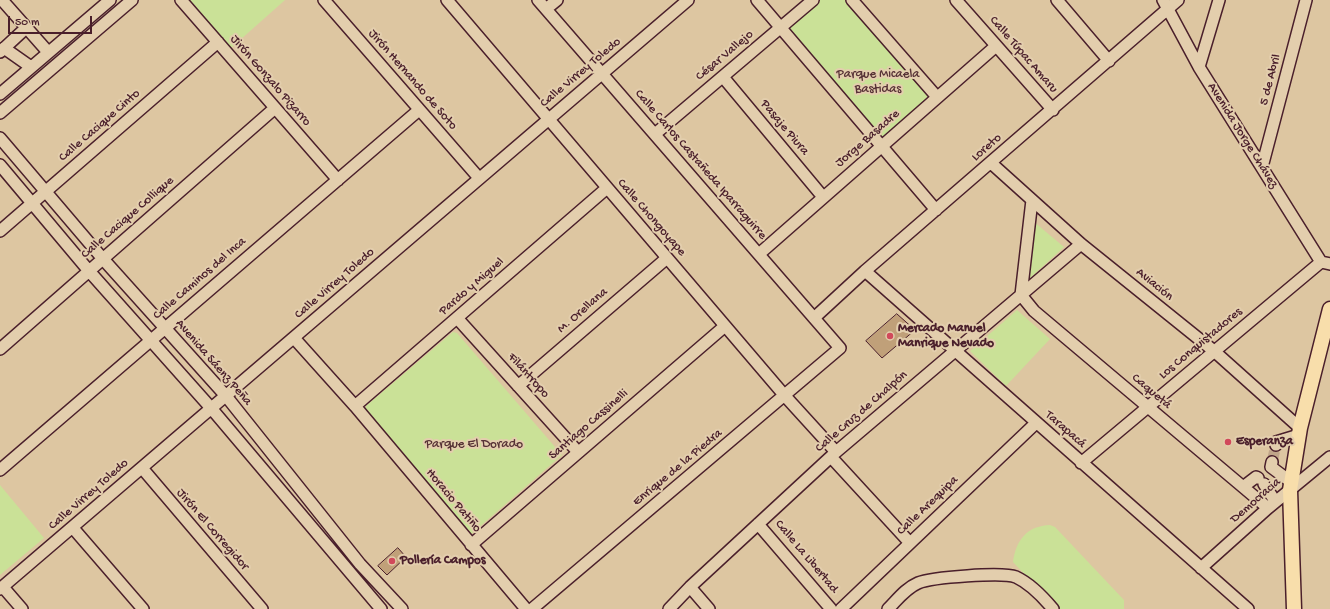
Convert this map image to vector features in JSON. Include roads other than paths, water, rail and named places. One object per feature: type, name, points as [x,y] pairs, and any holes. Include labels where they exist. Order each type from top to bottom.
[{"type":"main road","points":[[1294,609],[1290,486],[1300,431],[1330,312]]},
{"type":"street","points":[[2,0],[48,52]]},
{"type":"street","points":[[0,94],[110,0]]},
{"type":"street","points":[[0,113],[132,0]]},
{"type":"street","name":"Jirón Gonzalo Pizarro","points":[[181,0],[338,180]]},
{"type":"street","name":"Jirón Hernando de Soto","points":[[324,0],[478,178]]},
{"type":"street","name":"Calle Chongoyape","points":[[447,0],[785,396],[833,455],[910,543]]},
{"type":"street","name":"Calle Carlos Castañeda Iparraguirre","points":[[538,0],[840,348]]},
{"type":"street","points":[[546,9],[557,0]]},
{"type":"street","name":"Calle Virrey Toledo","points":[[1,588],[73,528],[478,178],[549,120],[688,0]]},
{"type":"street","points":[[757,0],[936,210]]},
{"type":"street","name":"César Vallejo","points":[[655,134],[813,0]]},
{"type":"street","points":[[852,0],[937,97]]},
{"type":"street","name":"Calle Túpac Amaru","points":[[956,0],[1052,110]]},
{"type":"street","points":[[1057,0],[1109,60]]},
{"type":"street","name":"Loreto","points":[[814,318],[865,271],[1109,60],[1166,4],[1178,0]]},
{"type":"street","points":[[1199,67],[1219,0]]},
{"type":"street","name":"5 de Abril","points":[[1262,168],[1306,0]]},
{"type":"street","name":"Avenida Jorge Chávez","points":[[1166,4],[1199,67],[1262,168],[1326,263]]},
{"type":"street","points":[[26,28],[2,50],[31,67]]},
{"type":"street","name":"Calle Cacique Cinto","points":[[0,231],[218,42]]},
{"type":"street","name":"Jorge Basadre","points":[[759,254],[996,46]]},
{"type":"street","name":"Pasaje Piura","points":[[722,77],[823,197]]},
{"type":"street","name":"Calle Cacique Collique","points":[[0,349],[275,108]]},
{"type":"street","name":"Calle Caminos del Inca","points":[[0,470],[419,110]]},
{"type":"street","name":"Avenida Sáenz Peña","points":[[0,138],[103,259],[226,396],[360,564],[402,609]]},
{"type":"street","name":"Aviación","points":[[991,163],[1081,244],[1214,352],[1300,431]]},
{"type":"street","points":[[0,165],[89,271],[211,408],[381,609]]},
{"type":"street","name":"Pardo y Miguel","points":[[355,406],[607,188]]},
{"type":"street","points":[[1021,294],[1032,200]]},
{"type":"street","name":"Calle Cruz de Chalpón","points":[[669,609],[690,587],[833,455],[1081,244]]},
{"type":"street","name":"M. Orellana","points":[[518,386],[666,258]]},
{"type":"street","name":"Los Conquistadores","points":[[1081,463],[1214,352],[1326,263]]},
{"type":"street","name":"Tarapacá","points":[[865,271],[1248,609]]},
{"type":"street","name":"Caquetá","points":[[1021,294],[1034,311],[1147,407],[1243,487],[1272,504]]},
{"type":"street","name":"Filántropo","points":[[457,318],[578,452]]},
{"type":"street","name":"Santiago Cassinelli","points":[[471,544],[725,326]]},
{"type":"street","name":"Horacio Patiño","points":[[294,338],[355,406],[526,609]]},
{"type":"street","name":"Enrique de la Piedra","points":[[532,609],[840,348]]},
{"type":"street","name":"Calle Arequipa","points":[[841,609],[1036,423]]},
{"type":"street","points":[[1276,445],[1276,442],[1300,431]]},
{"type":"street","name":"Democracia","points":[[1201,568],[1290,486],[1330,457]]},
{"type":"street","points":[[1243,487],[1259,480],[1272,465],[1290,486]]},
{"type":"street","name":"Jirón El Corregidor","points":[[142,468],[262,609]]},
{"type":"street","points":[[1259,480],[1272,504]]},
{"type":"street","name":"Calle La Libertad","points":[[758,524],[831,609]]},
{"type":"street","points":[[73,528],[143,609]]},
{"type":"street","points":[[888,609],[908,589],[917,583],[943,578],[997,574],[1016,578],[1025,583],[1053,609]]},
{"type":"street","points":[[690,587],[709,609]]},
{"type":"street","points":[[1,588],[22,609]]},
{"type":"tunnel","points":[[1272,462],[1276,445]]},
{"type":"place","name":"Mercado Manuel Manrique Nevado","points":[[890,336]]},
{"type":"place","name":"Esperanza","points":[[1228,442]]},
{"type":"place","name":"Pollería Campos","points":[[392,561]]},
{"type":"park label","name":"Parque Micaela Bastidas","points":[[878,82]]},
{"type":"park label","name":"Parque El Dorado","points":[[474,445]]}]
